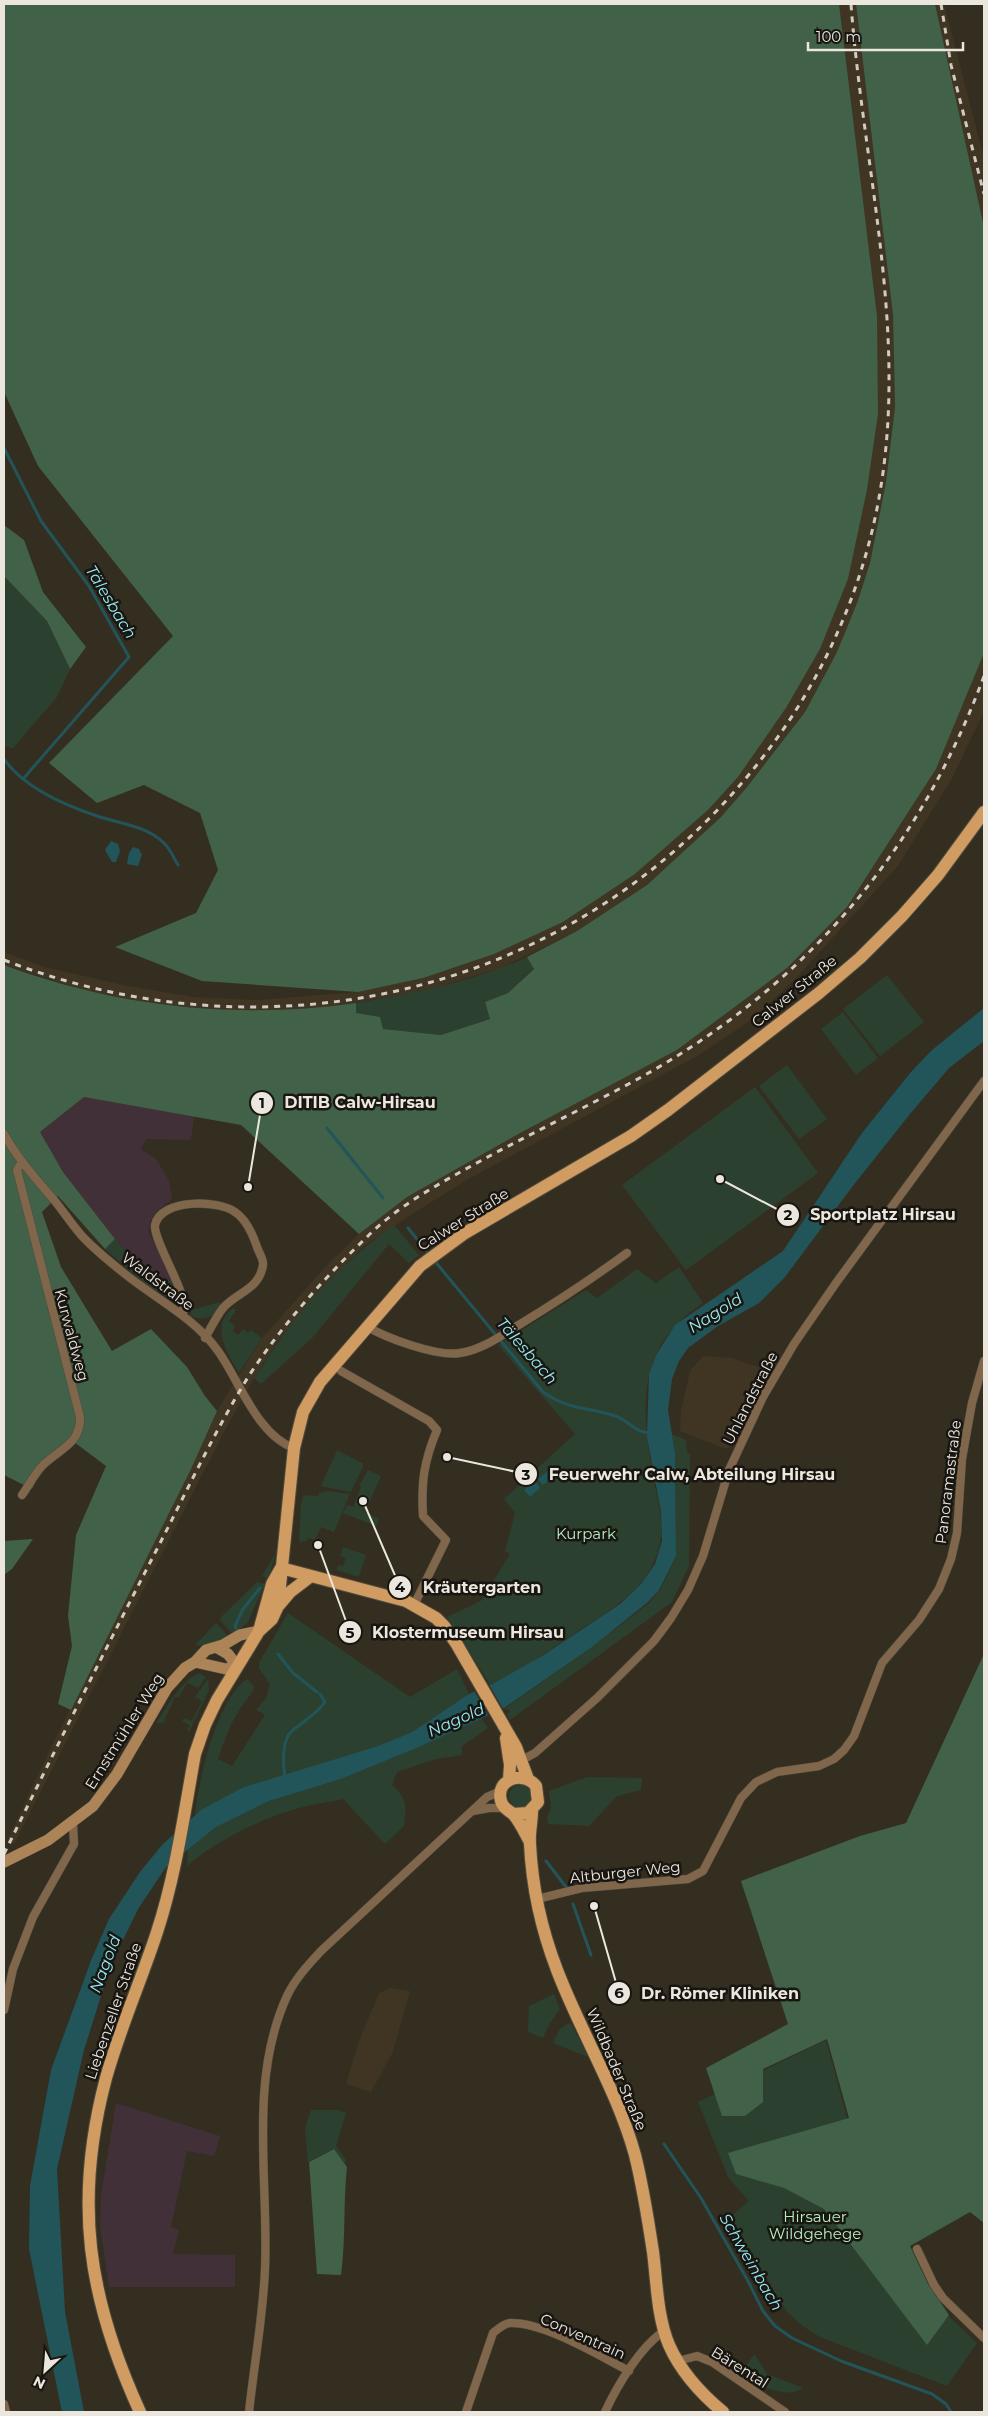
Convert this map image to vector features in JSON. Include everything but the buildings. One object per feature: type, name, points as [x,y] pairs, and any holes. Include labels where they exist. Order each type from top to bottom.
[{"type":"main road","name":"Calwer Straße","points":[[281,1568],[294,1448],[303,1412],[320,1382],[366,1326],[420,1266],[442,1249],[631,1136],[668,1110],[819,993],[860,958],[902,916],[938,875],[984,812]]},
{"type":"main road","points":[[281,1568],[414,1604],[444,1626],[459,1648],[503,1726],[516,1763],[536,1786],[538,1797],[532,1810],[523,1815],[509,1811],[501,1800],[501,1791],[509,1780],[516,1763]]},
{"type":"main road","name":"Liebenzeller Straße","points":[[258,1631],[272,1619],[278,1606],[282,1588],[281,1568]]},
{"type":"main road","name":"Liebenzeller Straße","points":[[140,2412],[112,2346],[100,2306],[92,2263],[88,2194],[96,2119],[106,2077],[167,1898],[201,1734],[216,1700],[258,1631],[272,1584],[281,1568]]},
{"type":"main road","points":[[278,1606],[290,1592],[311,1576]]},
{"type":"main road","name":"Ernstmühler Weg","points":[[4,1862],[48,1840],[73,1824],[93,1806],[117,1774],[167,1688],[185,1668],[195,1662],[206,1650],[258,1631]]},
{"type":"main road","points":[[195,1662],[226,1669],[237,1666],[228,1654],[216,1647]]},
{"type":"main road","points":[[509,1780],[518,1777],[528,1779]]},
{"type":"main road","name":"Wildbader Straße","points":[[532,1810],[530,1842],[538,1898],[546,1936],[556,1969],[609,2084],[634,2153],[645,2201],[664,2331],[688,2379],[723,2412]]},
{"type":"main road","name":"Wildbader Straße","points":[[509,1811],[530,1842]]},
{"type":"street","name":"Uhlandstraße","points":[[516,1763],[535,1753],[597,1698],[654,1641],[671,1618],[688,1590],[703,1556],[729,1470],[763,1397],[794,1344],[836,1283],[984,1081]]},
{"type":"street","name":"Waldstraße","points":[[4,1134],[21,1163],[82,1236],[105,1258],[161,1302],[183,1315],[218,1350],[245,1397],[265,1424],[283,1444],[294,1448]]},
{"type":"street","name":"Kurwaldweg","points":[[21,1163],[16,1170],[80,1417],[80,1429],[74,1440],[42,1466],[22,1495]]},
{"type":"street","points":[[183,1315],[184,1301],[155,1231],[158,1217],[162,1212],[182,1204],[215,1206],[235,1211],[252,1233],[263,1263],[259,1278],[253,1287],[234,1298],[223,1308],[206,1338]]},
{"type":"street","points":[[366,1326],[404,1343],[434,1351],[460,1354],[491,1341],[582,1285],[627,1253]]},
{"type":"street","name":"Panoramastraße","points":[[810,1768],[834,1758],[844,1750],[854,1736],[882,1663],[918,1620],[942,1581],[951,1559],[957,1534],[962,1460],[972,1403],[984,1361]]},
{"type":"street","points":[[341,1371],[429,1421],[437,1430],[426,1454],[421,1486],[423,1516],[446,1540],[414,1604]]},
{"type":"street","name":"Altburger Weg","points":[[538,1898],[582,1888],[688,1879],[703,1871],[746,1792],[766,1776],[810,1768]]},
{"type":"street","points":[[248,2412],[265,2272],[264,2088],[277,2025],[287,1996],[303,1971],[321,1951],[487,1797],[501,1791]]},
{"type":"street","points":[[471,1812],[489,1808],[509,1811]]},
{"type":"street","points":[[4,2010],[13,1969],[33,1917],[74,1844],[73,1824]]},
{"type":"street","points":[[917,2249],[934,2285],[943,2298],[984,2338]]},
{"type":"street","name":"Conventrain","points":[[466,2412],[493,2333],[501,2326],[509,2323],[537,2328],[629,2371]]},
{"type":"street","points":[[605,2412],[629,2371],[651,2340],[664,2331]]},
{"type":"street","name":"Bärental","points":[[678,2361],[697,2356],[712,2362],[785,2412]]},
{"type":"street","points":[[4,2404],[6,2412]]},
{"type":"shaded area","points":[[839,4],[856,4],[893,315],[895,407],[886,482],[870,563],[857,603],[837,652],[805,712],[747,787],[721,817],[647,885],[577,931],[501,968],[421,992],[319,1008],[253,1011],[201,1009],[127,999],[80,989],[4,965],[4,952],[44,967],[128,986],[194,997],[257,1000],[358,992],[423,978],[563,922],[635,874],[708,810],[738,777],[786,708],[820,649],[848,579],[867,490],[878,414]]},
{"type":"shaded area","points":[[935,4],[944,4],[984,158],[984,227]]},
{"type":"shaded area","points":[[984,653],[984,712],[952,778],[898,866],[797,977],[753,1019],[699,1055],[472,1177],[364,1246],[323,1287],[280,1338],[254,1378],[225,1430],[14,1844],[7,1841],[56,1737],[192,1467],[217,1411],[262,1338],[327,1265],[359,1234],[407,1197],[522,1132],[677,1050],[787,968],[847,907],[936,769]]},
{"type":"shaded area","points":[[84,1097],[194,1116],[191,1140],[146,1139],[141,1149],[156,1159],[169,1181],[172,1199],[157,1211],[150,1222],[148,1231],[172,1279],[158,1286],[115,1239],[63,1172],[40,1132]]},
{"type":"shaded area","points":[[703,1356],[732,1358],[767,1370],[733,1444],[726,1449],[680,1431],[681,1411],[690,1371]]},
{"type":"shaded area","points":[[390,1988],[410,1991],[393,2052],[371,2092],[346,2084],[360,2038],[379,1993]]},
{"type":"shaded area","points":[[116,2103],[220,2136],[214,2156],[187,2151],[171,2227],[179,2230],[173,2254],[235,2255],[235,2287],[109,2287],[100,2226],[101,2195]]},
{"type":"green space","points":[[4,4],[839,4],[877,316],[878,414],[867,490],[848,579],[820,649],[786,708],[738,777],[708,810],[635,874],[563,922],[494,954],[423,978],[358,992],[202,981],[115,947],[196,913],[218,870],[200,813],[144,785],[97,803],[49,763],[173,636],[38,466],[4,392]]},
{"type":"green space","points":[[856,4],[935,4],[984,227],[984,653],[936,769],[847,907],[787,968],[677,1050],[522,1132],[407,1197],[359,1234],[241,1125],[84,1097],[40,1132],[63,1172],[115,1239],[105,1249],[58,1196],[42,1212],[61,1267],[112,1351],[151,1329],[187,1367],[217,1411],[192,1467],[71,1710],[58,1704],[72,1646],[68,1616],[76,1535],[106,1466],[74,1442],[42,1469],[32,1489],[4,1475],[4,965],[90,991],[133,1000],[178,1006],[222,1010],[267,1010],[312,1008],[356,1003],[356,1013],[380,1017],[383,1029],[441,1035],[490,1019],[485,1002],[508,993],[534,969],[527,957],[577,931],[647,885],[721,817],[747,787],[805,712],[837,652],[857,603],[870,563],[886,482],[895,407],[893,315]]},
{"type":"green space","points":[[4,525],[24,540],[43,592],[86,647],[70,669],[47,621],[4,576]]},
{"type":"green space","points":[[4,576],[47,621],[70,669],[57,697],[13,748],[4,746]]},
{"type":"green space","points":[[527,957],[534,968],[508,993],[486,1002],[490,1019],[441,1035],[382,1029],[356,1013],[356,1003],[422,991],[464,980]]},
{"type":"green space","points":[[887,975],[924,1022],[880,1056],[843,1009]]},
{"type":"green space","points":[[843,1012],[878,1058],[856,1075],[821,1029]]},
{"type":"green space","points":[[787,1065],[827,1119],[799,1139],[759,1086]]},
{"type":"green space","points":[[755,1087],[818,1173],[686,1270],[622,1185]]},
{"type":"green space","points":[[394,1225],[419,1255],[409,1263],[389,1244],[313,1337],[261,1384],[254,1378],[304,1308],[347,1263]]},
{"type":"green space","points":[[115,1239],[158,1286],[172,1279],[178,1295],[177,1299],[172,1301],[146,1284],[105,1249]]},
{"type":"green space","name":"Kurpark","points":[[679,1267],[703,1303],[680,1321],[664,1340],[654,1360],[648,1382],[647,1430],[661,1528],[659,1548],[653,1564],[648,1574],[634,1591],[618,1604],[534,1661],[490,1684],[447,1617],[481,1601],[510,1554],[505,1551],[515,1513],[504,1499],[575,1434],[498,1345],[586,1290],[597,1298],[637,1269],[656,1283]]},
{"type":"green space","points":[[220,1302],[217,1311],[206,1318],[191,1316],[191,1310]]},
{"type":"green space","points":[[233,1308],[236,1310],[229,1321],[235,1326],[233,1331],[238,1335],[243,1329],[248,1333],[251,1330],[262,1338],[239,1373],[226,1348],[222,1331],[226,1315]]},
{"type":"green space","points":[[672,1434],[686,1440],[687,1452],[690,1454],[689,1566],[672,1602],[510,1720],[507,1715],[510,1710],[504,1709],[592,1647],[649,1603],[660,1590],[676,1557],[675,1455]]},
{"type":"green space","points":[[337,1450],[364,1464],[351,1492],[321,1486]]},
{"type":"green space","points":[[368,1470],[381,1476],[365,1512],[358,1509],[379,1519],[376,1526],[343,1513],[347,1505],[353,1507],[361,1487],[359,1486]]},
{"type":"green space","points":[[326,1491],[350,1494],[334,1532],[321,1527],[315,1540],[309,1538],[306,1541],[299,1542],[303,1495],[318,1496],[319,1493]]},
{"type":"green space","points":[[33,1539],[12,1569],[4,1575],[4,1541]]},
{"type":"green space","points":[[343,1547],[366,1555],[359,1577],[336,1570],[339,1565],[343,1566],[346,1558],[340,1556]]},
{"type":"green space","points":[[276,1553],[268,1579],[262,1576]]},
{"type":"green space","points":[[257,1582],[265,1584],[248,1622],[233,1635],[220,1620],[221,1617]]},
{"type":"green space","points":[[288,1613],[410,1697],[457,1669],[469,1694],[412,1732],[378,1746],[244,1787],[195,1815],[200,1782],[218,1722],[236,1689],[247,1679],[254,1686],[253,1691],[232,1723],[218,1759],[232,1766],[265,1715],[256,1710],[266,1698],[270,1684],[259,1668],[259,1663]]},
{"type":"green space","points":[[216,1623],[228,1636],[222,1641],[197,1646],[196,1644]]},
{"type":"green space","points":[[984,1654],[984,2223],[970,2212],[910,2246],[928,2284],[949,2315],[927,2345],[824,2209],[784,2188],[736,2174],[728,2153],[849,2118],[827,2039],[763,2069],[763,2102],[745,2116],[722,2116],[706,2068],[788,2024],[741,1881],[860,1836],[906,1823]]},
{"type":"green space","points":[[199,1673],[206,1677],[198,1688],[187,1683],[179,1697],[175,1697],[163,1723],[156,1723],[180,1689],[192,1677]]},
{"type":"green space","points":[[208,1679],[209,1690],[189,1732],[187,1730],[190,1725],[182,1721],[184,1718],[192,1721],[202,1701],[195,1697]]},
{"type":"green space","points":[[481,1718],[488,1728],[462,1746],[462,1755],[436,1759],[397,1772],[392,1785],[405,1803],[404,1826],[385,1844],[343,1799],[295,1809],[262,1821],[222,1841],[187,1866],[188,1849],[216,1827],[269,1801],[341,1779],[419,1747]]},
{"type":"green space","points":[[587,1777],[642,1778],[641,1790],[617,1796],[589,1826],[548,1824],[547,1817],[551,1808],[549,1791]]},
{"type":"green space","points":[[520,1785],[528,1788],[531,1796],[528,1804],[520,1807],[512,1804],[509,1796],[512,1788]]},
{"type":"green space","points":[[554,1994],[560,2009],[550,2023],[543,2038],[528,2032],[529,2006]]},
{"type":"green space","points":[[571,2023],[588,2057],[553,2043],[561,2028]]},
{"type":"green space","name":"Hirsauer Wildgehege","points":[[826,2040],[848,2122],[939,2307],[977,2343],[947,2386],[820,2337],[804,2327],[787,2312],[730,2217],[749,2201],[728,2177],[698,2102]]},
{"type":"green space","points":[[311,2110],[338,2110],[346,2113],[336,2146],[346,2160],[345,2164],[333,2149],[308,2162],[305,2128]]},
{"type":"green space","points":[[334,2149],[347,2167],[341,2275],[317,2274],[309,2162]]},
{"type":"green space","points":[[755,2355],[767,2374],[803,2388],[788,2392],[771,2390],[741,2374]]},
{"type":"water","points":[[111,841],[118,844],[120,851],[116,862],[112,862],[105,850]]},
{"type":"water","points":[[133,847],[139,849],[142,855],[138,866],[127,864],[129,853]]},
{"type":"water","name":"Nagold","points":[[984,1008],[984,1041],[949,1068],[910,1114],[852,1187],[785,1277],[759,1303],[718,1326],[688,1348],[679,1361],[672,1379],[668,1410],[675,1453],[676,1556],[659,1590],[648,1602],[592,1647],[504,1708],[419,1747],[341,1779],[269,1801],[216,1827],[166,1867],[138,1909],[110,1967],[84,2050],[57,2169],[65,2312],[84,2412],[62,2412],[29,2249],[30,2186],[51,2070],[92,1958],[109,1919],[140,1872],[162,1845],[201,1810],[244,1787],[378,1746],[412,1732],[469,1694],[494,1683],[542,1656],[620,1604],[641,1584],[655,1564],[662,1541],[661,1512],[647,1437],[649,1374],[656,1355],[675,1325],[783,1251],[862,1133],[911,1072],[932,1050]]},
{"type":"water","points":[[549,1470],[554,1476],[543,1485],[538,1479]]},
{"type":"water","points":[[535,1481],[540,1488],[530,1497],[524,1490]]},
{"type":"pier","points":[[488,1683],[504,1710],[489,1717],[473,1689]]},
{"type":"waterway","name":"Tälesbach","points":[[4,448],[41,521],[89,586],[129,657],[23,779]]},
{"type":"waterway","name":"Tälesbach","points":[[4,759],[22,779],[58,801],[97,816],[149,832],[164,843],[178,865]]},
{"type":"waterway","name":"Tälesbach","points":[[327,1128],[383,1198]]},
{"type":"waterway","name":"Tälesbach","points":[[408,1228],[429,1254]]},
{"type":"waterway","name":"Tälesbach","points":[[433,1259],[543,1392],[561,1402],[615,1416],[640,1431],[650,1433]]},
{"type":"waterway","points":[[236,1628],[235,1626],[243,1609],[260,1588]]},
{"type":"waterway","points":[[278,1654],[293,1673],[317,1692]]},
{"type":"waterway","points":[[285,1778],[283,1759],[286,1739],[293,1730],[322,1707],[325,1702],[320,1694]]},
{"type":"waterway","name":"Schweinbach","points":[[546,1861],[566,1887]]},
{"type":"waterway","name":"Schweinbach","points":[[573,1904],[591,1955]]},
{"type":"waterway","name":"Schweinbach","points":[[664,2144],[701,2198],[763,2311],[775,2326],[792,2338],[841,2361],[932,2394],[946,2404],[951,2412]]},
{"type":"railway","points":[[4,960],[110,992],[216,1006],[322,1003],[426,984],[524,948],[616,896],[699,828],[772,745],[810,687],[841,624],[854,592],[865,559],[880,492],[887,431],[889,370],[886,309],[851,4]]},
{"type":"railway","points":[[941,4],[951,65],[984,194]]},
{"type":"railway","points":[[4,1854],[213,1439],[250,1374],[291,1319],[352,1252],[392,1215],[432,1188],[473,1165],[621,1088],[684,1052],[742,1011],[794,966],[842,917],[885,863],[923,805],[956,743],[984,676]]},
{"type":"place","name":"Sportplatz Hirsau","points":[[720,1179]]},
{"type":"place","name":"DITIB Calw-Hirsau","points":[[248,1187]]},
{"type":"place","name":"Feuerwehr Calw, Abteilung Hirsau","points":[[447,1457]]},
{"type":"place","name":"Kräutergarten","points":[[363,1501]]},
{"type":"place","name":"Klostermuseum Hirsau","points":[[318,1545]]},
{"type":"place","name":"Dr. Römer Kliniken","points":[[594,1906]]}]
